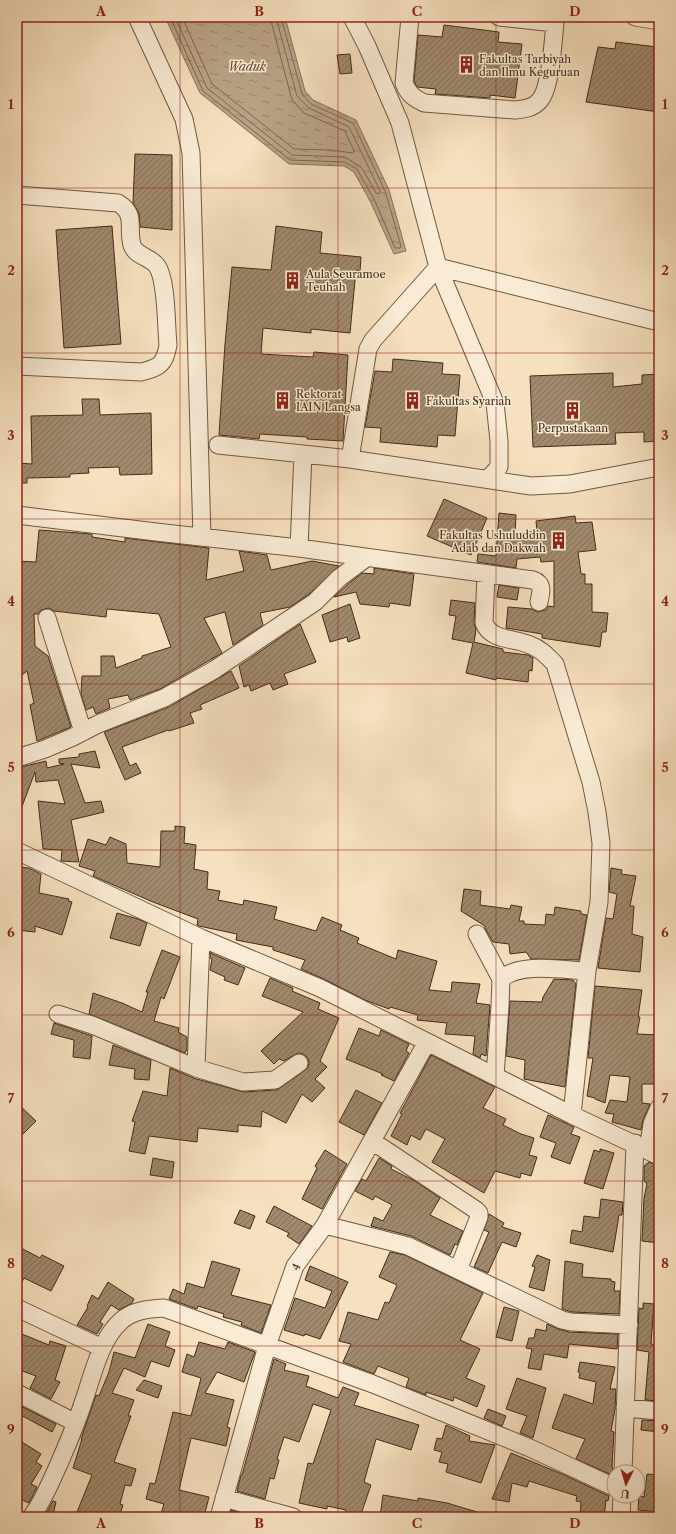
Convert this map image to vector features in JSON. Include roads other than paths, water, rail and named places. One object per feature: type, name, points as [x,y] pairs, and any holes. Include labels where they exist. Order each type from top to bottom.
[{"type":"street","points":[[137,17],[184,119],[191,153],[202,537]]},
{"type":"street","points":[[352,17],[367,46],[400,123],[438,267],[495,403],[499,441],[499,467],[488,479]]},
{"type":"street","points":[[410,17],[404,83],[407,90],[413,97],[424,103],[515,110],[529,108],[540,101],[546,89],[555,23],[499,17]]},
{"type":"street","points":[[635,17],[659,21]]},
{"type":"street","points":[[17,195],[118,204],[126,208],[129,214],[132,245],[135,251],[154,262],[163,277],[168,345],[166,355],[160,365],[141,372],[17,366]]},
{"type":"street","points":[[438,267],[659,322]]},
{"type":"street","points":[[350,459],[368,348],[373,340],[438,267]]},
{"type":"street","points":[[218,445],[350,459],[531,486],[570,484],[659,467]]},
{"type":"street","points":[[299,548],[303,454]]},
{"type":"street","points":[[17,515],[299,548],[533,580],[538,581],[541,586],[539,602]]},
{"type":"street","points":[[17,758],[45,749],[84,732],[98,724],[164,698],[214,670],[314,602],[339,578],[366,558]]},
{"type":"street","points":[[486,574],[484,623],[486,629],[490,633],[529,644],[544,653],[555,664],[591,782],[597,812],[601,843],[598,902],[587,971],[572,1115]]},
{"type":"street","points":[[47,618],[84,732]]},
{"type":"street","points":[[17,851],[201,938],[320,988],[572,1115],[647,1150]]},
{"type":"street","points":[[478,934],[501,979],[495,1076]]},
{"type":"street","points":[[196,1068],[201,938]]},
{"type":"street","points":[[501,979],[510,972],[527,968],[587,971]]},
{"type":"street","points":[[58,1014],[92,1025],[196,1068],[243,1082],[275,1080],[299,1064]]},
{"type":"street","name":"4","points":[[219,1517],[267,1346],[295,1266],[325,1225],[427,1042]]},
{"type":"street","points":[[623,1464],[629,1325],[647,1150],[652,1124],[659,1108]]},
{"type":"street","points":[[372,1141],[479,1213],[479,1217],[458,1270]]},
{"type":"street","points":[[325,1225],[408,1246],[562,1320],[570,1322],[629,1325]]},
{"type":"street","points":[[17,1308],[102,1348]]},
{"type":"street","points":[[35,1516],[76,1423],[102,1348],[114,1328],[122,1320],[140,1311],[164,1308],[402,1396],[530,1448],[606,1483]]},
{"type":"street","points":[[17,1393],[76,1423]]},
{"type":"street","points":[[625,1408],[659,1411]]},
{"type":"street","points":[[224,1498],[293,1517]]},
{"type":"street","points":[[621,1517],[622,1504]]},
{"type":"water","name":"Waduk","points":[[165,17],[285,17],[305,91],[313,100],[356,120],[389,190],[406,251],[394,254],[371,203],[354,172],[344,166],[289,164],[200,93]]},
{"type":"place","name":"Fakultas Tarbiyah dan Ilmu Keguruan","points":[[466,65]]},
{"type":"place","name":"Aula Seuramoe Teuhah","points":[[293,280]]},
{"type":"place","name":"Rektorat IAIN Langsa","points":[[283,400]]},
{"type":"place","name":"Fakultas Syariah","points":[[413,401]]},
{"type":"place","name":"Perpustakaan","points":[[573,410]]},
{"type":"place","name":"Fakultas Ushuluddin Adab dan Dakwah","points":[[559,541]]}]
